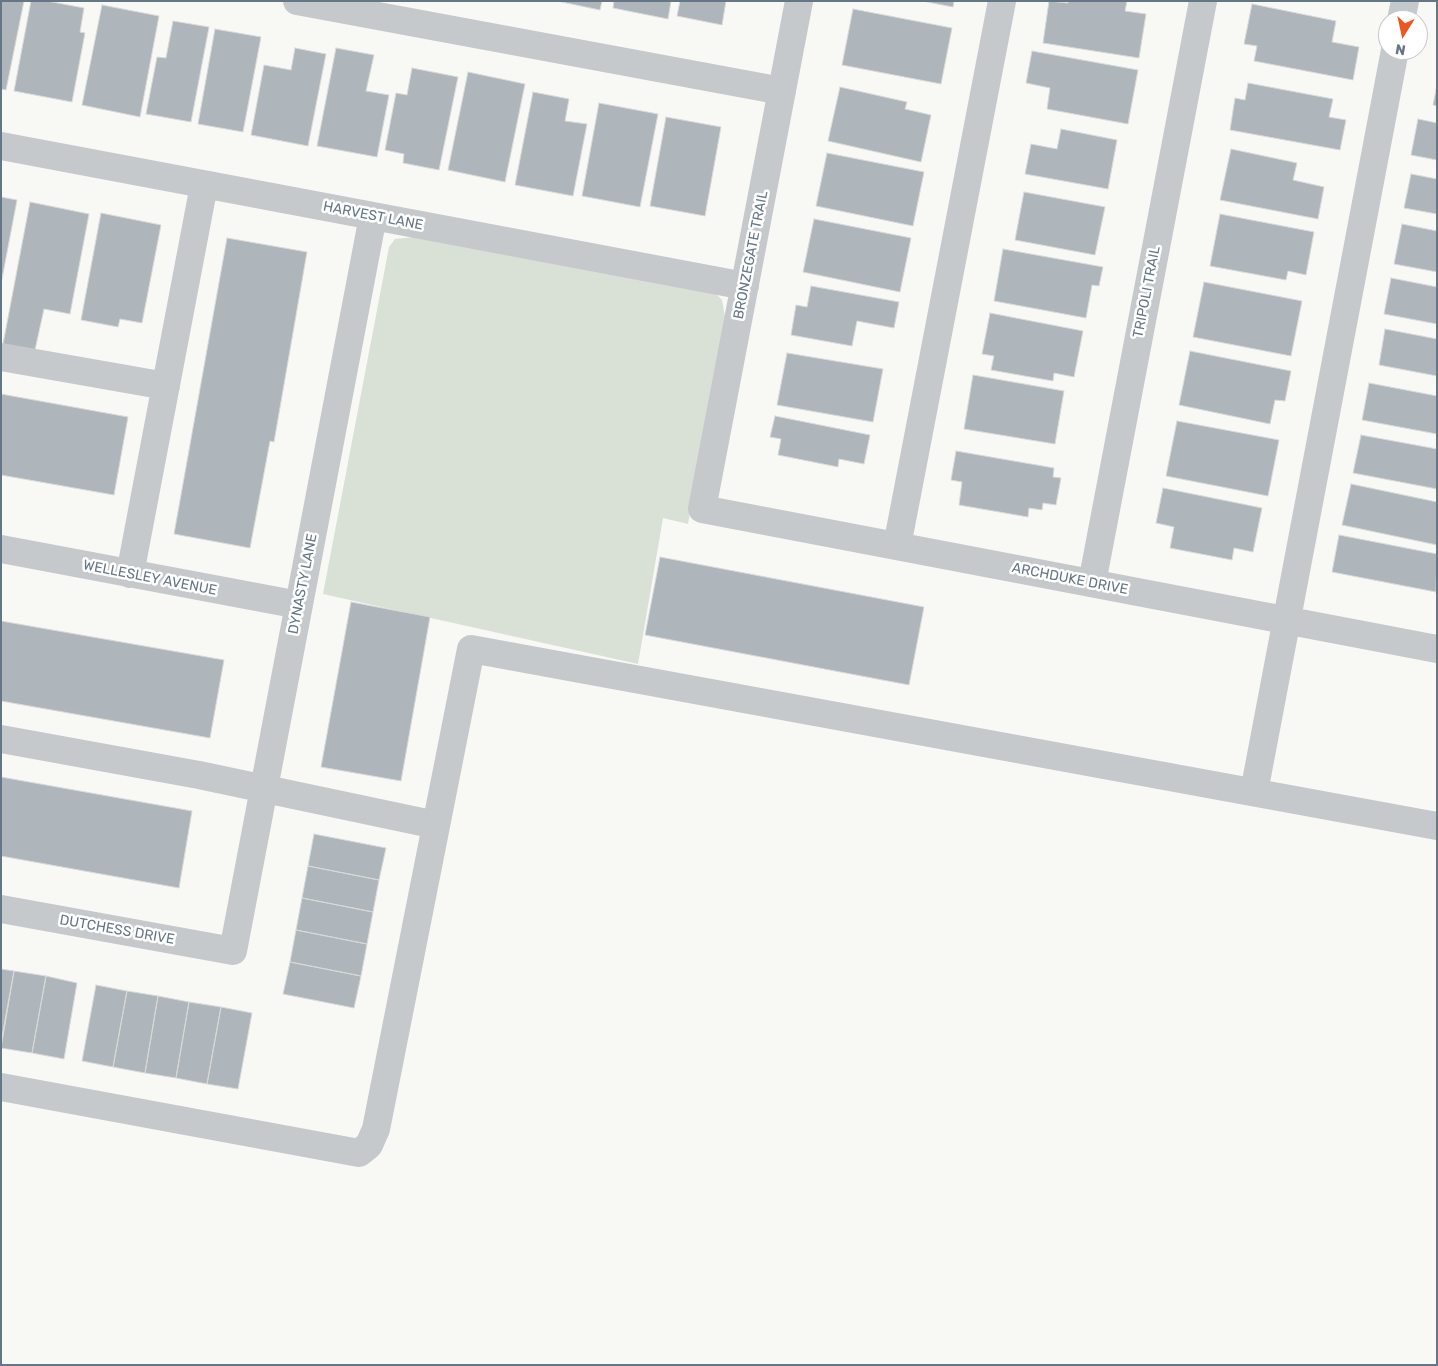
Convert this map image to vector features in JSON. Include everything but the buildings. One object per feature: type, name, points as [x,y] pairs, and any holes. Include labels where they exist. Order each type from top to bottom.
[{"type":"street","points":[[297,1],[782,91]]},
{"type":"street","name":"BRONZEGATE TRAIL","points":[[702,509],[799,1]]},
{"type":"street","points":[[897,546],[1002,1]]},
{"type":"street","name":"TRIPOLI TRAIL","points":[[1092,583],[1203,1]]},
{"type":"street","points":[[1254,792],[1393,60]]},
{"type":"street","name":"HARVEST LANE","points":[[1,146],[745,286]]},
{"type":"street","points":[[130,574],[204,185]]},
{"type":"street","name":"DYNASTY LANE","points":[[233,951],[373,216]]},
{"type":"street","points":[[1,357],[166,386]]},
{"type":"street","name":"ARCHDUKE DRIVE","points":[[702,509],[1437,649]]},
{"type":"street","name":"WELLESLEY AVENUE","points":[[1,550],[299,605]]},
{"type":"street","points":[[1,1087],[360,1153],[369,1144],[376,1128],[471,649],[1437,826]]},
{"type":"street","points":[[1,739],[199,775],[436,825]]},
{"type":"street","name":"DUTCHESS DRIVE","points":[[1,909],[233,951]]},
{"type":"shaded area","points":[[414,237],[714,292],[722,300],[725,317],[688,524],[663,518],[638,664],[323,594],[389,247],[395,239]]}]
